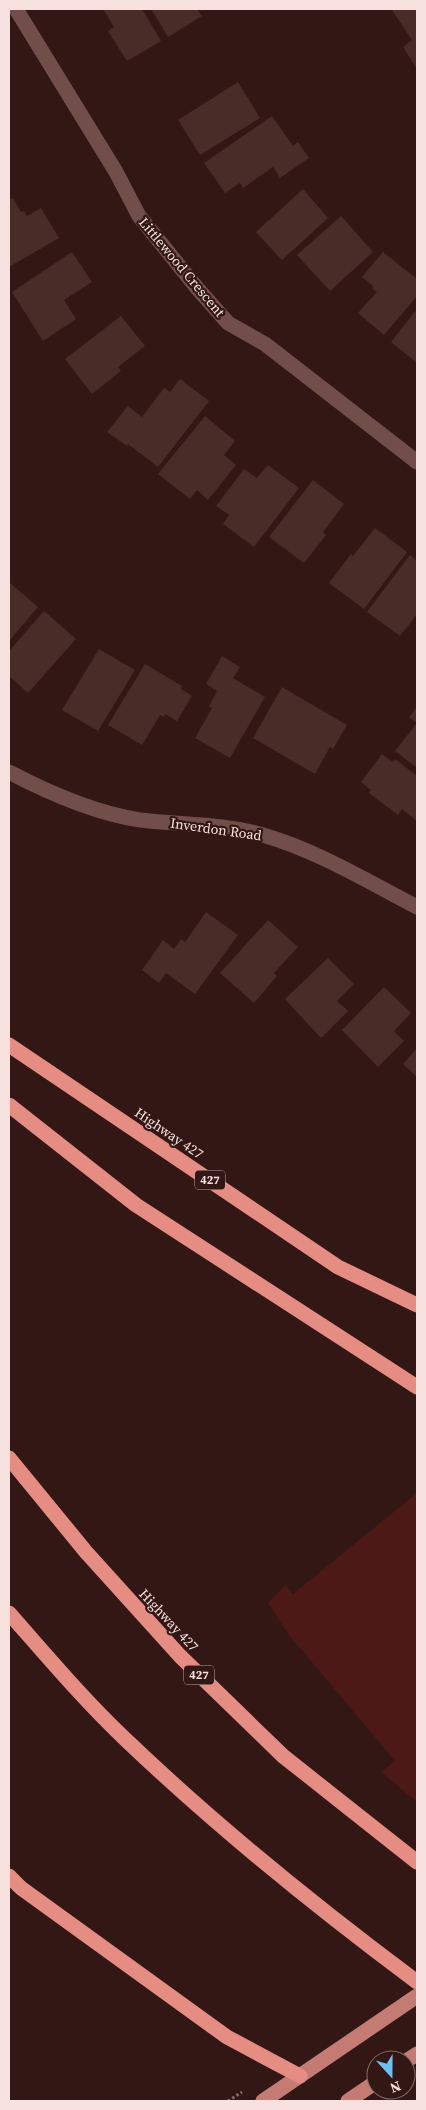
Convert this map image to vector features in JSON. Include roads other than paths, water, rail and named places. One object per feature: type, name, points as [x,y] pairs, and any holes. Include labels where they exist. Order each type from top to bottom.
[{"type":"highway","name":"Highway 427","points":[[9,1045],[338,1267],[417,1305]]},
{"type":"highway","points":[[9,1105],[136,1205],[417,1387]]},
{"type":"highway","name":"Highway 427","points":[[9,1458],[86,1552],[180,1656],[283,1756],[417,1862]]},
{"type":"highway","points":[[9,1613],[63,1674],[129,1743],[212,1820],[353,1934],[417,1982]]},
{"type":"highway","points":[[9,1876],[21,1888],[227,2037],[300,2076]]},
{"type":"main road","points":[[263,2101],[417,1996]]},
{"type":"main road","points":[[348,2101],[366,2089]]},
{"type":"street","name":"Littlewood Crescent","points":[[16,9],[116,172],[139,216],[197,288],[228,323],[264,344],[417,462]]},
{"type":"street","name":"Inverdon Road","points":[[9,772],[49,792],[99,810],[139,820],[190,823],[244,831],[295,844],[417,907]]}]
